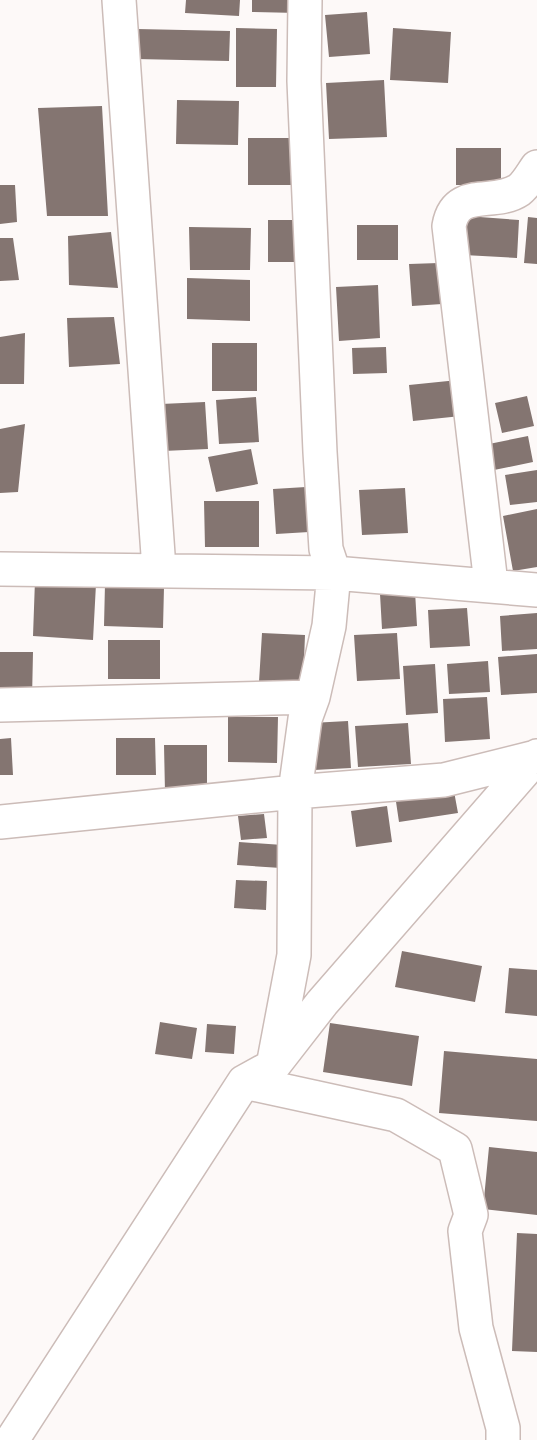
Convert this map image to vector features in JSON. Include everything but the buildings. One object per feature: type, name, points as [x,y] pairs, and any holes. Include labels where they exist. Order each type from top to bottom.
[{"type":"street","points":[[119,0],[159,569]]},
{"type":"street","points":[[273,1066],[294,955],[295,792],[305,719],[313,697],[328,626],[334,573],[326,549],[320,452],[304,81],[305,0]]},
{"type":"street","points":[[491,584],[449,226],[451,215],[464,201],[519,190],[537,167]]},
{"type":"street","points":[[0,569],[159,569],[334,573],[491,584],[537,590]]},
{"type":"street","points":[[0,705],[313,697]]},
{"type":"street","points":[[0,822],[295,792],[444,780],[536,757]]},
{"type":"street","points":[[12,1440],[244,1082],[273,1066],[322,1003],[536,757]]},
{"type":"street","points":[[244,1082],[396,1115],[455,1149],[471,1215],[465,1231],[476,1328],[503,1428],[503,1440]]}]
